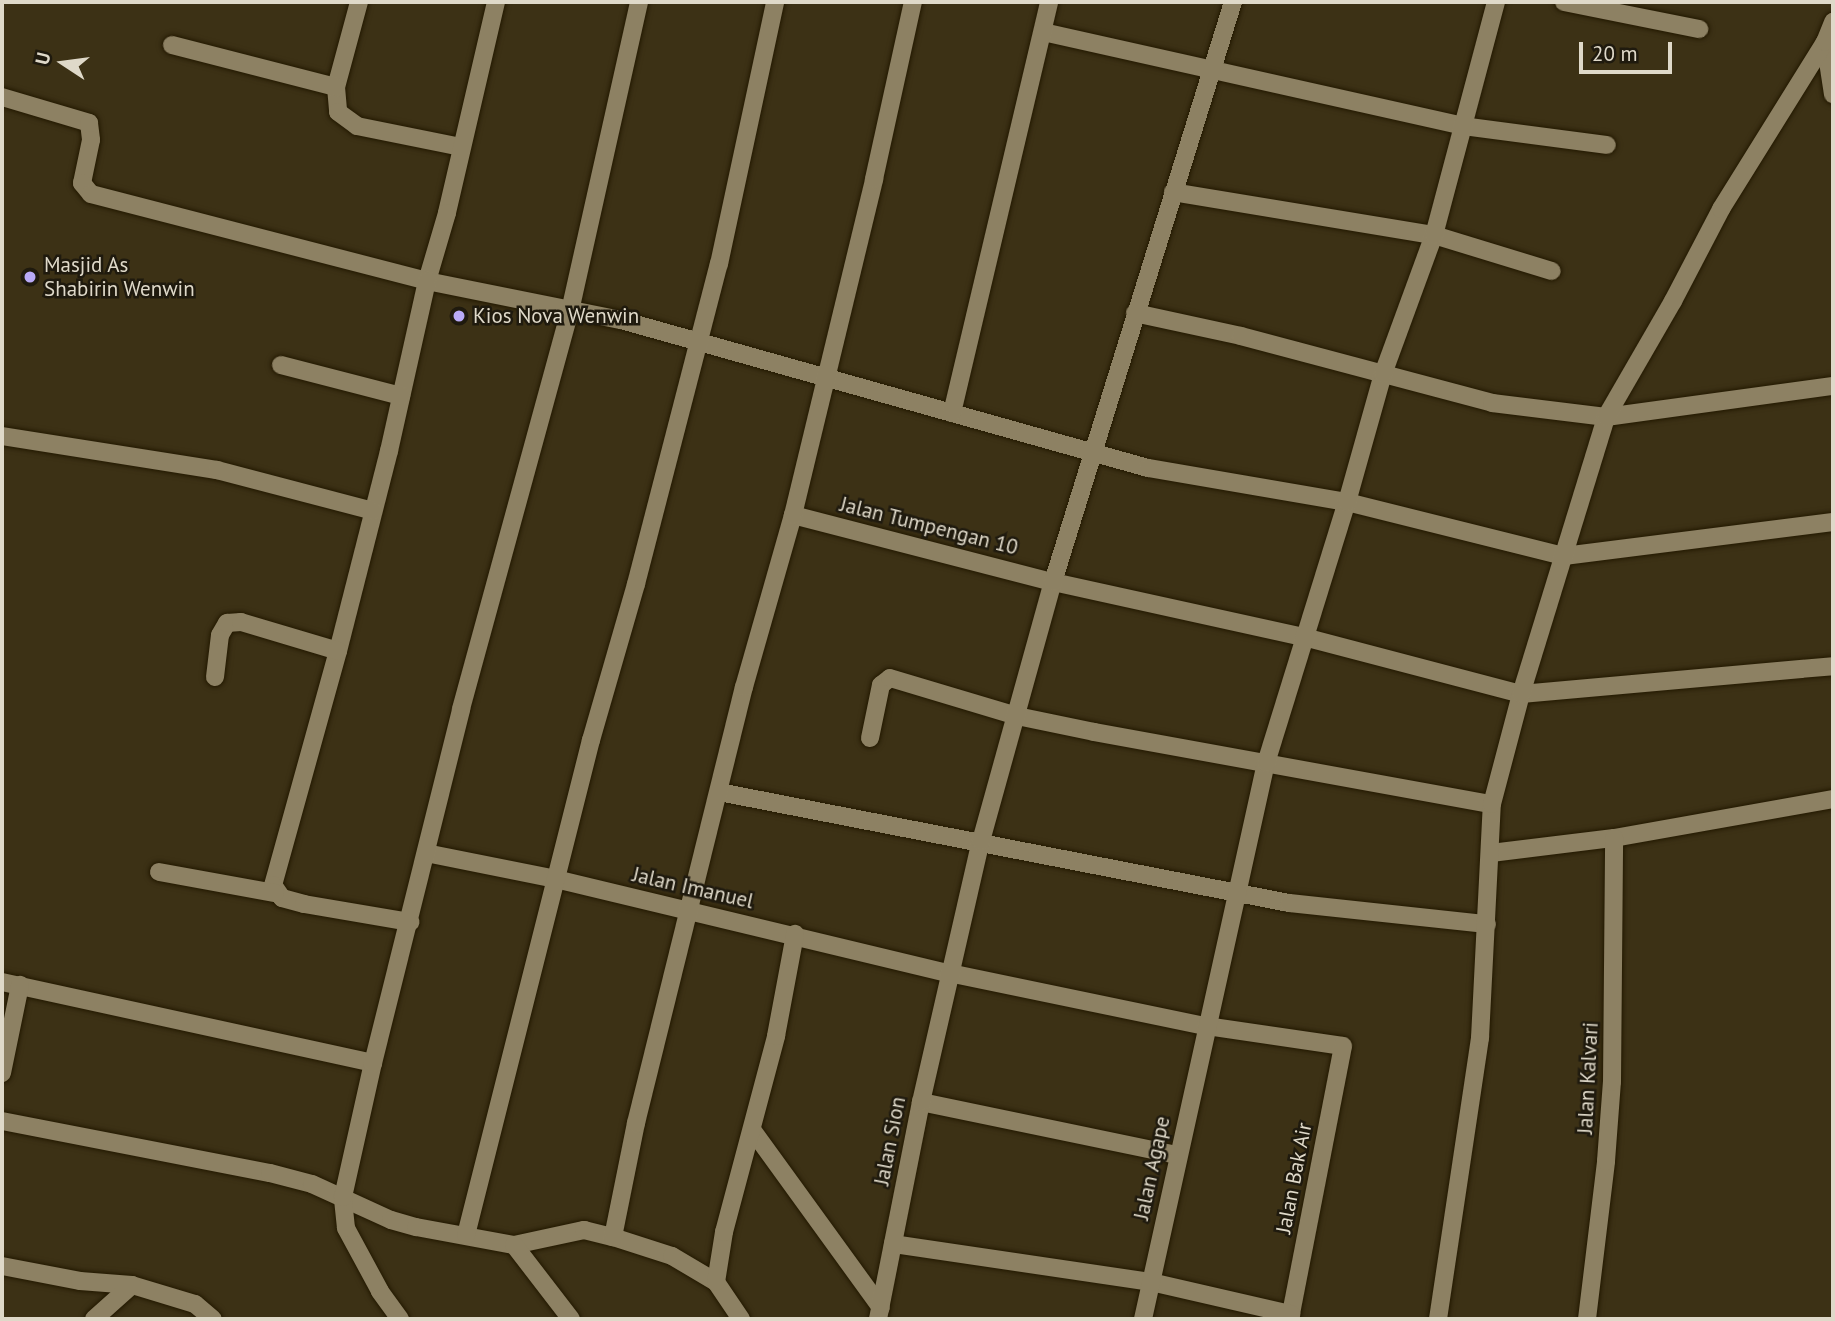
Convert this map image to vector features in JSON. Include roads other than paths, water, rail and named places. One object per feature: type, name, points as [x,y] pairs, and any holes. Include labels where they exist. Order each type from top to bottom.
[{"type":"street","points":[[359,2],[336,87],[338,112],[357,126],[461,147]]},
{"type":"street","points":[[275,893],[273,885],[338,651],[427,281],[447,213],[496,2]]},
{"type":"street","points":[[400,1319],[380,1291],[346,1228],[344,1197],[373,1063],[425,853],[569,312],[639,2]]},
{"type":"street","points":[[466,1235],[591,740],[636,584],[696,341],[719,264],[775,2]]},
{"type":"street","points":[[613,1237],[636,1123],[777,562],[793,515],[913,2]]},
{"type":"street","points":[[952,413],[1049,2]]},
{"type":"street","name":"Jalan Sion","points":[[879,1313],[921,1102],[981,841],[1053,582],[1173,192],[1214,72],[1233,2]]},
{"type":"street","name":"Jalan Agape","points":[[1143,1319],[1266,763],[1347,502],[1383,373],[1434,235],[1496,2]]},
{"type":"street","points":[[1564,2],[1699,29]]},
{"type":"street","points":[[1438,1319],[1480,1038],[1492,804],[1521,694],[1606,417],[1673,301],[1721,209],[1825,42],[1833,22]]},
{"type":"street","points":[[1043,32],[1463,126],[1607,145]]},
{"type":"street","points":[[1825,42],[1833,94]]},
{"type":"street","points":[[172,45],[336,87]]},
{"type":"street","points":[[2,97],[89,123],[91,140],[82,183],[91,194],[427,281],[569,312],[621,320],[1093,452],[1194,477],[1247,482],[1347,502],[1564,556],[1833,522]]},
{"type":"street","points":[[1173,192],[1434,235],[1552,271]]},
{"type":"street","points":[[1135,313],[1241,336],[1492,404],[1606,417],[1833,386]]},
{"type":"street","points":[[281,365],[401,396]]},
{"type":"street","points":[[2,436],[216,470],[373,511]]},
{"type":"street","name":"Jalan Tumpengan 10","points":[[793,515],[1053,582],[1304,637],[1521,694],[1833,666]]},
{"type":"street","points":[[215,677],[220,635],[227,623],[241,622],[338,651]]},
{"type":"street","points":[[870,738],[881,685],[890,678],[1017,716],[1492,804]]},
{"type":"street","points":[[719,792],[981,841],[1236,894],[1289,903],[1487,924]]},
{"type":"street","points":[[1491,853],[1614,838],[1833,799]]},
{"type":"street","name":"Jalan Kalvari","points":[[1587,1319],[1606,1161],[1612,1082],[1614,838]]},
{"type":"street","name":"Jalan Imanuel","points":[[425,853],[556,879],[795,934],[949,973],[1206,1026],[1343,1046]]},
{"type":"street","points":[[159,872],[275,893],[304,904],[410,922]]},
{"type":"street","points":[[716,1282],[734,1193],[753,1131],[795,934]]},
{"type":"street","points":[[2,982],[373,1063]]},
{"type":"street","points":[[2,1073],[20,985]]},
{"type":"street","name":"Jalan Bak Air","points":[[1290,1316],[1343,1046]]},
{"type":"street","points":[[921,1102],[1178,1155]]},
{"type":"street","points":[[2,1121],[312,1184],[391,1220],[514,1245],[584,1230],[613,1237],[672,1256],[716,1282],[741,1319]]},
{"type":"street","points":[[753,1131],[879,1313]]},
{"type":"street","points":[[892,1244],[1151,1282],[1290,1316]]},
{"type":"street","points":[[514,1245],[571,1319]]},
{"type":"street","points":[[2,1266],[80,1281],[132,1285],[195,1304],[213,1319]]},
{"type":"street","points":[[94,1319],[132,1285]]},
{"type":"place","name":"Masjid As Shabirin Wenwin","points":[[30,277]]},
{"type":"place","name":"Kios Nova Wenwin","points":[[459,316]]}]
